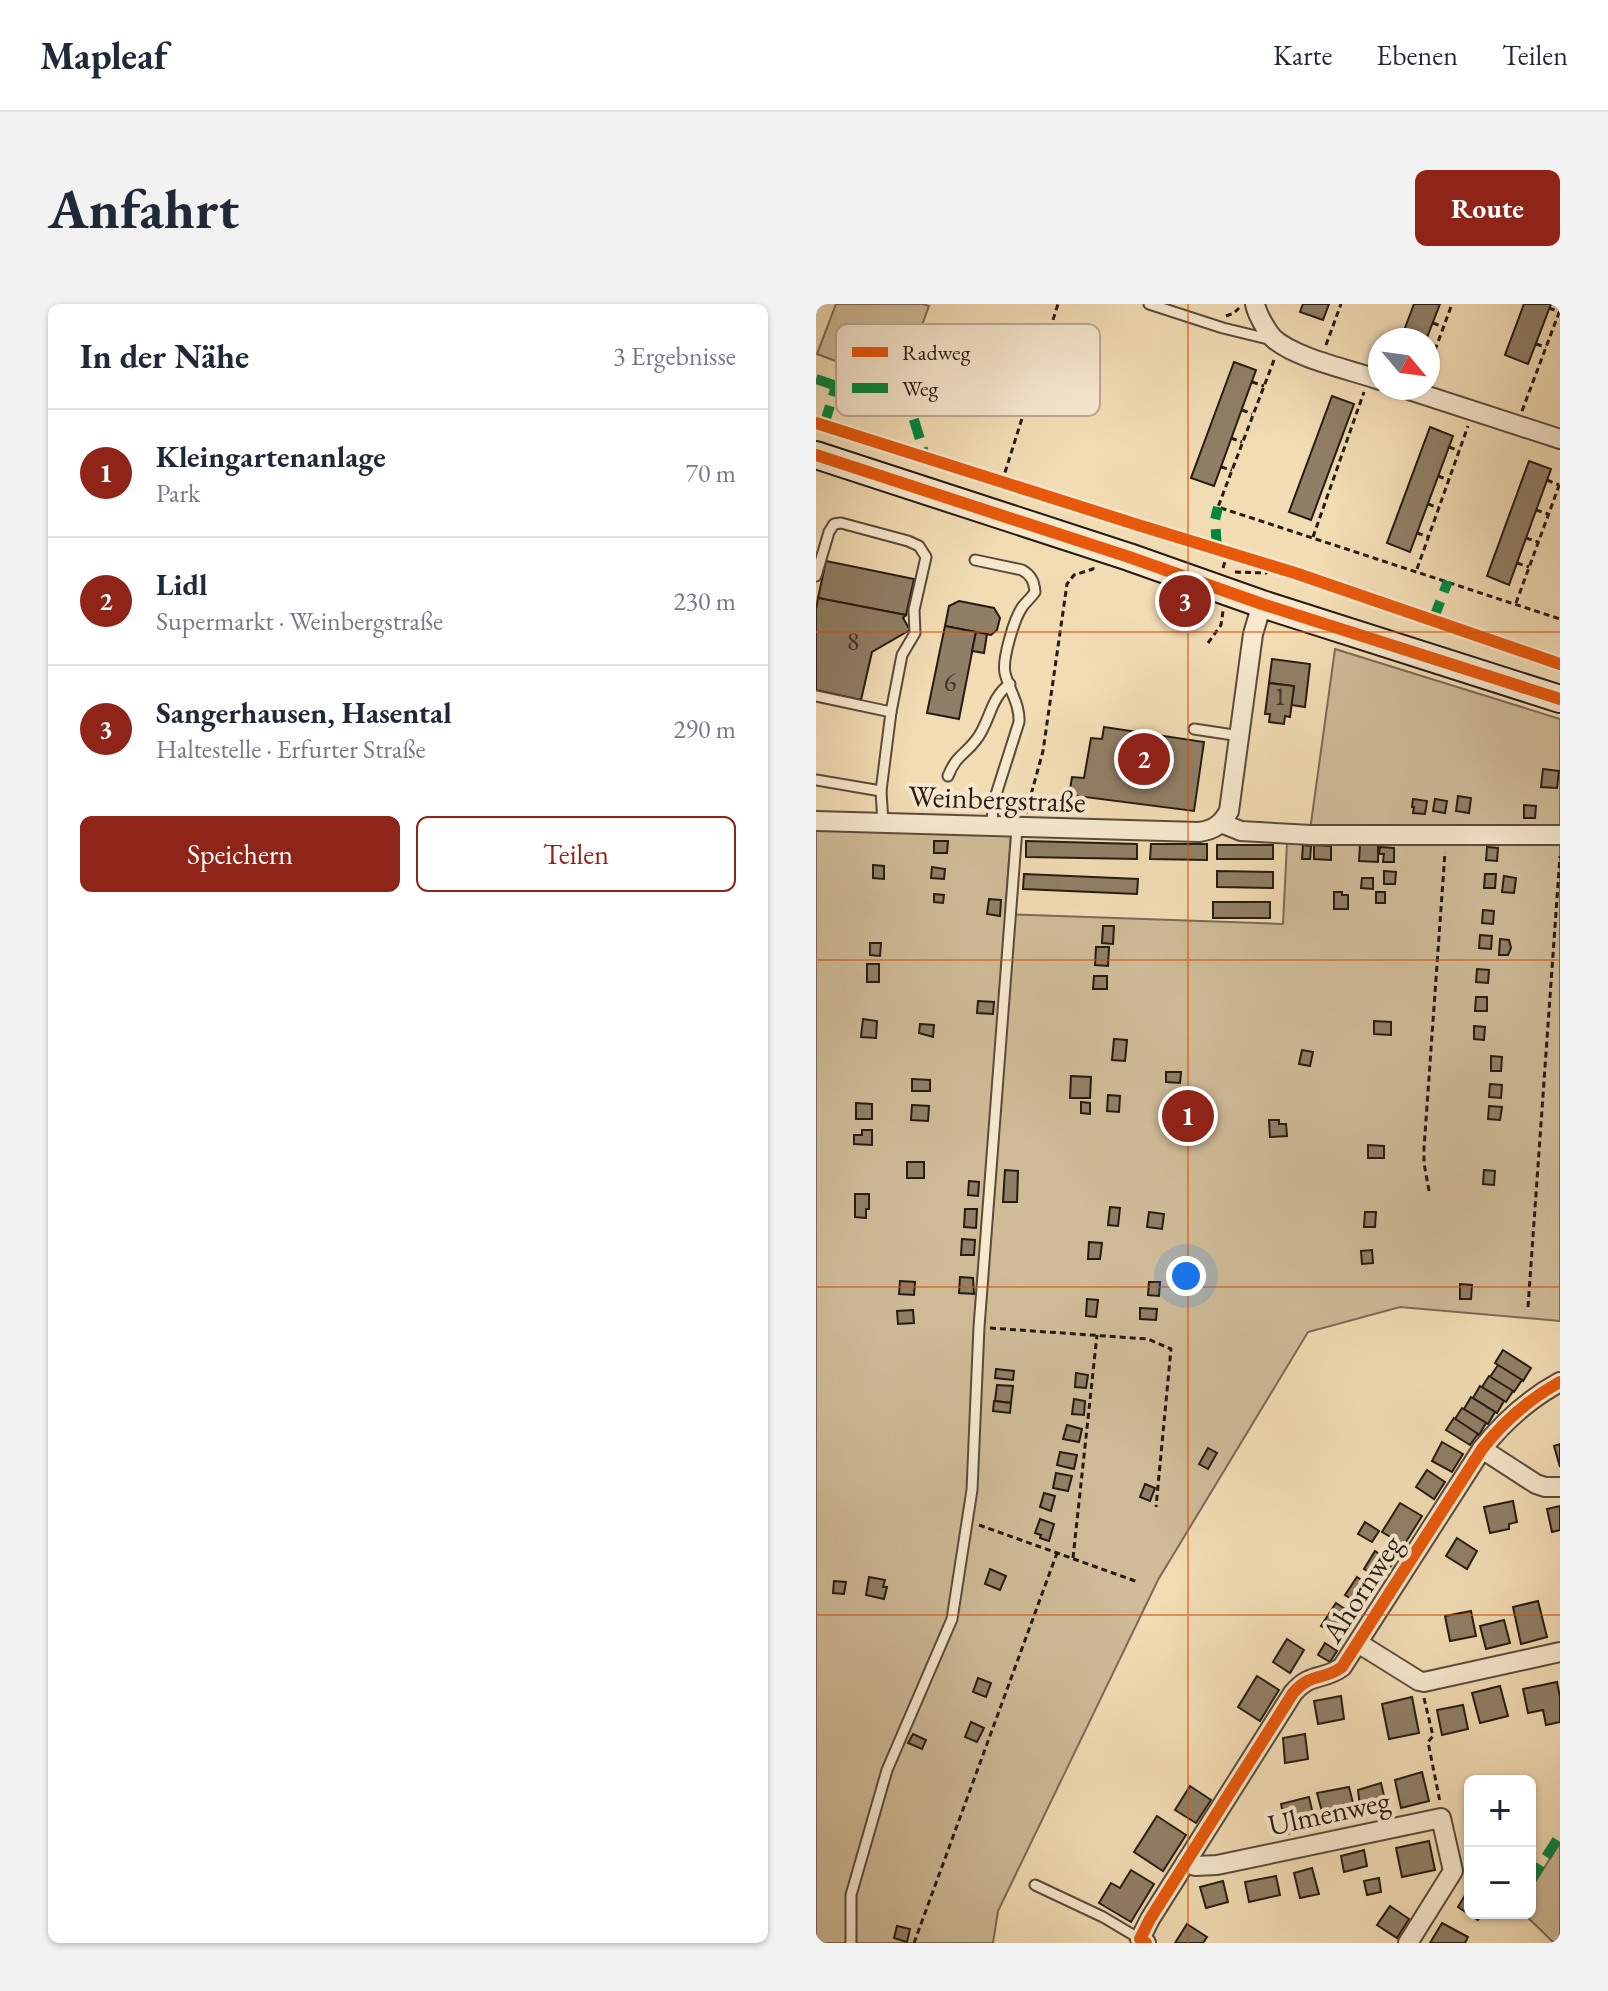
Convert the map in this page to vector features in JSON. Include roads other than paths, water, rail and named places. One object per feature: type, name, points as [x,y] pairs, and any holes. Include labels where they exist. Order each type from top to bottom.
[{"type":"main road","points":[[816,455],[1097,546],[1262,604],[1560,699]]},
{"type":"street","points":[[1255,304],[1256,311],[1273,337],[1294,352],[1368,376]]},
{"type":"street","points":[[1440,400],[1560,439]]},
{"type":"street","points":[[1221,823],[1229,811],[1253,634],[1262,604]]},
{"type":"street","name":"Weinbergstraße","points":[[816,821],[1199,832],[1208,831],[1221,823],[1241,831],[1311,835],[1560,835]]},
{"type":"street","name":"Ahornweg","points":[[1186,1862],[1293,1693],[1308,1679],[1337,1671],[1347,1661],[1482,1449],[1515,1412],[1560,1382]]},
{"type":"street","points":[[1482,1449],[1536,1484],[1560,1487]]},
{"type":"street","points":[[1358,1643],[1424,1682],[1560,1652]]},
{"type":"street","name":"Ulmenweg","points":[[1186,1862],[1195,1866],[1217,1865],[1441,1818],[1453,1871],[1408,1943]]},
{"type":"street","points":[[1143,1941],[1150,1919],[1186,1862]]},
{"type":"lane","points":[[1149,304],[1223,328],[1279,341]]},
{"type":"lane","points":[[816,576],[834,524],[841,523],[908,541],[919,546],[926,557],[914,610],[915,633],[902,655],[891,712],[881,791],[883,823]]},
{"type":"lane","points":[[975,560],[1022,570],[1029,574],[1035,592],[1015,620],[1005,664],[1004,671],[1019,710],[1019,722],[993,804],[992,827]]},
{"type":"lane","points":[[948,776],[954,760],[977,740],[996,699],[1002,689],[1010,684]]},
{"type":"lane","points":[[816,696],[891,712]]},
{"type":"lane","points":[[1194,729],[1240,736]]},
{"type":"lane","points":[[816,780],[881,791]]},
{"type":"lane","points":[[851,1943],[851,1895],[887,1770],[952,1619],[972,1490],[979,1327],[1020,828]]},
{"type":"lane","points":[[1035,1885],[1091,1911],[1143,1941]]},
{"type":"place","name":"Sangerhausen, Hasental","points":[[1185,601]]},
{"type":"place","name":"Lidl","points":[[1144,759]]},
{"type":"place","name":"Kleingartenanlage","points":[[1188,1116]]}]
